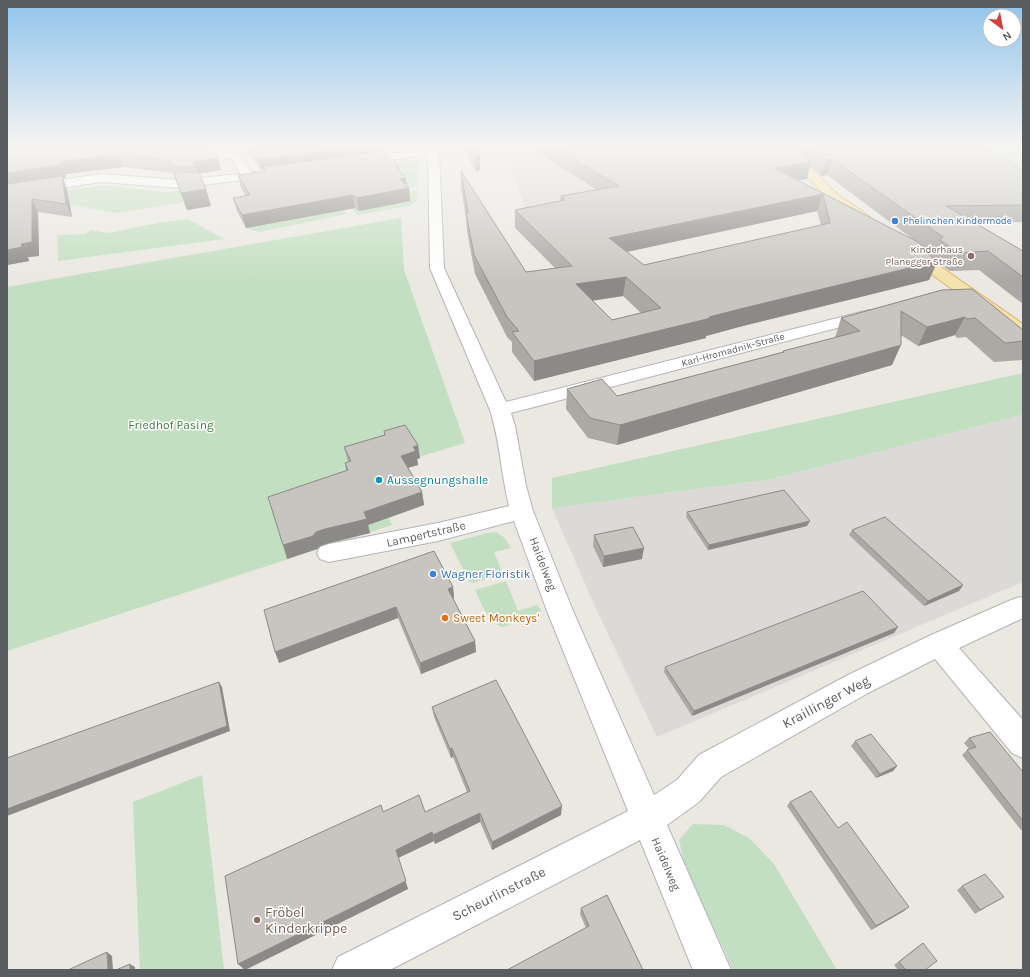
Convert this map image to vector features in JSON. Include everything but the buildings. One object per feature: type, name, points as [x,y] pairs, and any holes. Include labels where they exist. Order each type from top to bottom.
[{"type":"main road","points":[[826,191],[832,197],[877,228]]},
{"type":"main road","points":[[902,246],[1023,332]]},
{"type":"street","name":"Haidelweg","points":[[434,191],[437,268],[500,410],[505,426],[515,486],[522,511],[560,611],[647,820],[712,970]]},
{"type":"street","points":[[944,295],[966,291]]},
{"type":"street","name":"Karl-Hromadnik-Straße","points":[[500,410],[885,310]]},
{"type":"street","name":"Lampertstraße","points":[[329,553],[430,534],[522,511]]},
{"type":"street","name":"Kraillinger Weg","points":[[647,820],[688,791],[710,766],[858,684],[939,644],[1020,608]]},
{"type":"street","points":[[939,644],[1023,743]]},
{"type":"street","name":"Scheurlinstraße","points":[[352,970],[596,844],[647,820]]},
{"type":"shaded area","points":[[519,191],[606,191],[525,208]]},
{"type":"shaded area","points":[[1021,415],[1023,416],[1023,582],[657,737],[597,611],[552,508],[771,479]]},
{"type":"green space","points":[[68,191],[154,191],[167,192],[198,191],[184,202],[117,213],[70,205]]},
{"type":"green space","points":[[322,191],[331,191],[347,214],[259,232],[246,228],[326,213]]},
{"type":"green space","points":[[417,191],[417,201],[410,206],[357,215],[350,206],[353,206],[359,211],[410,201],[402,193]]},
{"type":"green space","name":"Friedhof Pasing","points":[[401,218],[404,270],[465,443],[419,457],[420,458],[415,460],[418,465],[403,469],[425,504],[389,518],[392,525],[7,651],[7,287]]},
{"type":"green space","points":[[188,219],[224,239],[58,261],[57,235],[85,234],[91,230],[108,233],[163,222]]},
{"type":"green space","points":[[1023,373],[1023,416],[1021,415],[771,479],[552,508],[552,478]]},
{"type":"green space","points":[[496,532],[505,538],[511,548],[494,552],[503,574],[472,583],[469,581],[450,543]]},
{"type":"green space","points":[[506,581],[518,611],[537,605],[541,610],[538,613],[503,627],[493,622],[489,617],[475,590]]},
{"type":"green space","points":[[202,775],[224,970],[140,970],[133,802]]},
{"type":"green space","points":[[693,824],[724,825],[749,838],[774,864],[837,970],[733,970],[684,863],[679,840]]},
{"type":"place","name":"Phelinchen Kindermode","points":[[895,221]]},
{"type":"place","name":"Kinderhaus Planegger Straße","points":[[971,256]]},
{"type":"place","name":"Aussegnungshalle","points":[[379,480]]},
{"type":"place","name":"Wagner Floristik","points":[[433,574]]},
{"type":"place","name":"Sweet Monkeys'","points":[[445,618]]},
{"type":"place","name":"Fröbel Kinderkrippe","points":[[257,920]]}]
